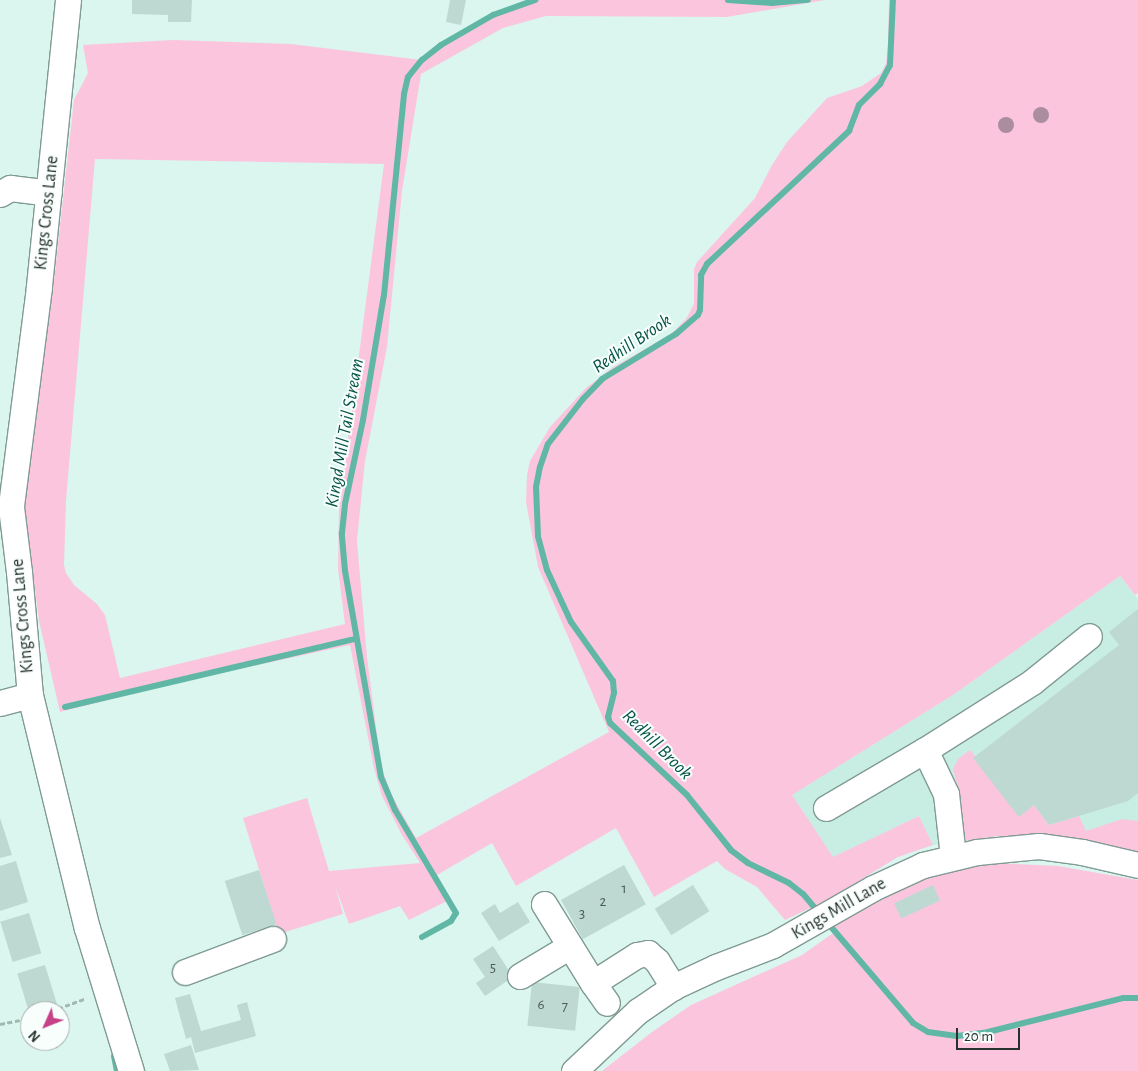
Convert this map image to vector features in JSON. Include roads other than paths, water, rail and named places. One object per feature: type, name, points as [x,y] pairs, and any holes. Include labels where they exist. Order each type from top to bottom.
[{"type":"street","name":"Kings Cross Lane","points":[[68,0],[39,287],[6,507],[19,572],[30,695],[87,928],[131,1071]]},
{"type":"street","points":[[0,194],[10,188],[49,192]]},
{"type":"street","points":[[826,808],[925,750],[1032,682],[1089,636]]},
{"type":"street","points":[[0,703],[30,695]]},
{"type":"street","points":[[925,750],[946,794],[953,856]]},
{"type":"street","name":"Kings Mill Lane","points":[[574,1071],[638,1012],[673,987],[716,967],[773,946],[910,870],[953,856],[1040,846],[1082,852],[1138,865]]},
{"type":"street","points":[[544,904],[600,993],[637,955],[648,953],[653,956],[673,987]]},
{"type":"street","points":[[185,972],[273,939]]},
{"type":"street","points":[[520,976],[570,946]]},
{"type":"waterway","name":"Kingd Mill Tail Stream","points":[[422,937],[451,921],[456,913],[395,810],[381,777],[345,571],[342,533],[345,504],[363,420],[384,295],[404,94],[408,77],[422,60],[441,45],[493,15],[535,0]]},
{"type":"waterway","name":"Kingd Mill Tail Stream","points":[[728,0],[772,3],[808,0]]},
{"type":"waterway","name":"Redhill Brook","points":[[820,914],[803,894],[789,883],[748,863],[731,850],[687,795],[610,723],[608,717],[614,693],[613,681],[571,622],[547,570],[538,536],[536,487],[540,467],[548,444],[583,399],[602,379],[676,334],[698,315],[700,310],[701,275],[707,264],[849,131],[859,105],[880,84],[890,65],[893,0]]},
{"type":"waterway","points":[[65,707],[355,639]]},
{"type":"waterway","name":"Redhill Brook","points":[[826,921],[913,1023],[928,1032],[957,1036],[988,1032],[1123,998],[1138,998]]},
{"type":"waterway","points":[[114,1056],[117,1071]]}]
